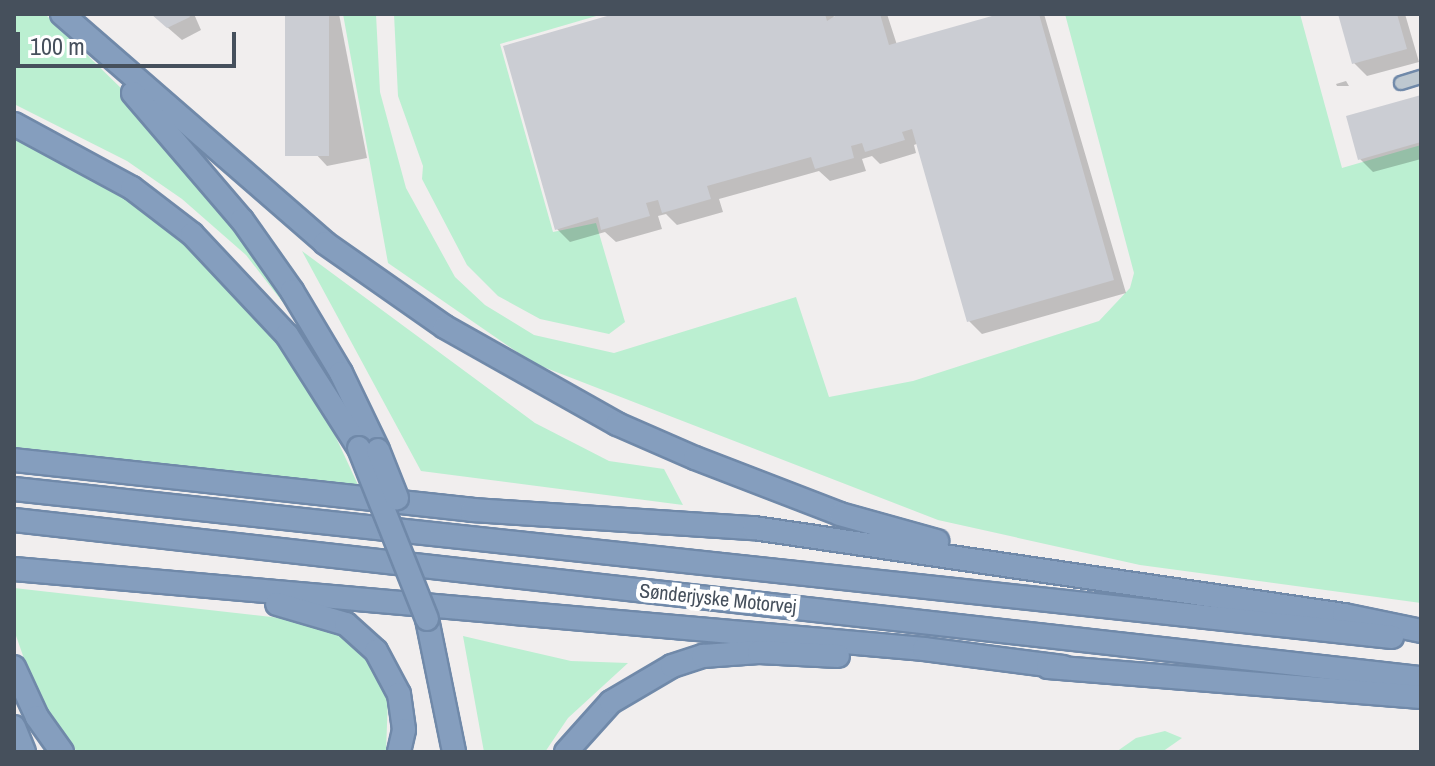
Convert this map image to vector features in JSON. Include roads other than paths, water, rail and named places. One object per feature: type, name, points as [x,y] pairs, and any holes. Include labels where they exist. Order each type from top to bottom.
[{"type":"highway","points":[[62,14],[158,99],[366,273],[445,327],[617,424],[840,514],[1058,571]]},
{"type":"highway","points":[[62,14],[242,220],[341,373],[368,449],[412,542],[454,752]]},
{"type":"highway","points":[[76,14],[158,99]]},
{"type":"highway","points":[[14,124],[132,188],[192,234],[287,335],[368,449]]},
{"type":"highway","points":[[14,460],[472,510],[754,528],[1058,571],[1421,631]]},
{"type":"highway","name":"Sønderjyske Motorvej","points":[[14,489],[1421,641]]},
{"type":"highway","name":"Sønderjyske Motorvej","points":[[14,520],[1421,678]]},
{"type":"highway","points":[[14,569],[924,649],[1063,667]]},
{"type":"highway","points":[[154,582],[295,608],[346,624],[376,651],[393,679],[402,711],[399,752]]},
{"type":"highway","points":[[566,752],[585,726],[621,695],[672,666],[703,656],[759,652],[1063,667],[1421,697]]},
{"type":"highway","points":[[14,667],[37,717],[62,752]]},
{"type":"highway","points":[[14,727],[24,752]]},
{"type":"street","points":[[1401,83],[1421,77]]}]
